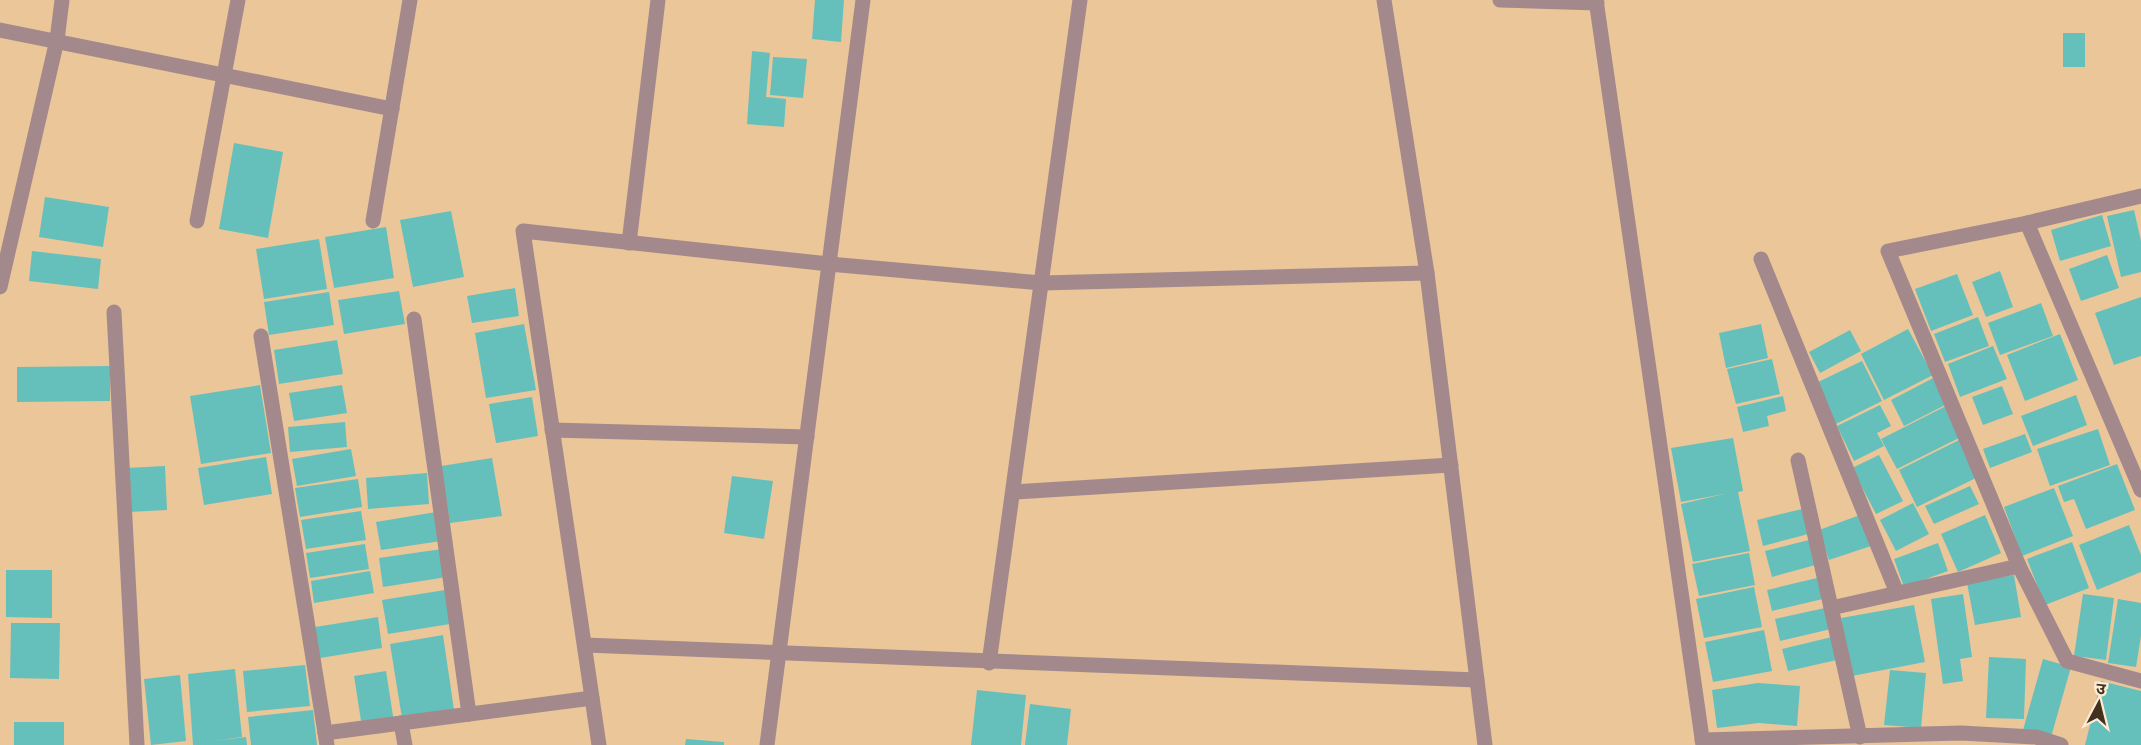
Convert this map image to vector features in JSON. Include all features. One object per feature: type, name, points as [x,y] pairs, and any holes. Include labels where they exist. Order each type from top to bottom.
[{"type":"street","points":[[0,287],[57,40],[62,0]]},
{"type":"street","points":[[196,221],[238,0]]},
{"type":"street","points":[[373,221],[410,0]]},
{"type":"street","points":[[629,243],[658,0]]},
{"type":"street","points":[[767,745],[863,0]]},
{"type":"street","points":[[989,663],[1080,0]]},
{"type":"street","points":[[1384,0],[1427,273],[1485,745]]},
{"type":"street","points":[[1500,0],[1597,2],[1702,743],[1860,737],[1962,739],[2036,737],[2061,745]]},
{"type":"street","points":[[0,30],[392,109]]},
{"type":"street","points":[[2141,196],[2027,223],[1888,251],[2019,566],[2067,661],[2141,681]]},
{"type":"street","points":[[2027,223],[2141,490]]},
{"type":"street","points":[[599,745],[523,231],[829,264],[1042,283],[1427,273]]},
{"type":"street","points":[[1761,259],[1898,593]]},
{"type":"street","points":[[114,312],[137,745]]},
{"type":"street","points":[[414,318],[469,714]]},
{"type":"street","points":[[261,336],[326,739],[401,723],[592,698]]},
{"type":"street","points":[[552,430],[807,437]]},
{"type":"street","points":[[1798,460],[1860,737]]},
{"type":"street","points":[[1014,492],[1451,465]]},
{"type":"street","points":[[1831,608],[2019,566]]},
{"type":"street","points":[[585,645],[989,663],[1477,680]]},
{"type":"street","points":[[401,723],[405,745]]},
{"type":"building","points":[[815,0],[844,0],[841,42],[812,39]]},
{"type":"building","points":[[2063,33],[2085,33],[2085,67],[2063,67]]},
{"type":"building","points":[[752,51],[770,53],[766,97],[786,99],[784,127],[747,124]]},
{"type":"building","points":[[773,57],[807,59],[803,98],[770,95]]},
{"type":"building","points":[[234,143],[283,152],[268,238],[219,229]]},
{"type":"building","points":[[45,197],[109,207],[103,247],[39,237]]},
{"type":"building","points":[[2134,210],[2141,241],[2141,272],[2121,277],[2107,216]]},
{"type":"building","points":[[451,211],[464,277],[413,287],[400,220]]},
{"type":"building","points":[[2102,215],[2111,246],[2060,261],[2051,230]]},
{"type":"building","points":[[386,227],[394,278],[334,288],[325,237]]},
{"type":"building","points":[[319,239],[327,289],[264,299],[256,249]]},
{"type":"building","points":[[32,251],[101,259],[98,289],[29,281]]},
{"type":"building","points":[[2107,255],[2119,288],[2081,301],[2069,269]]},
{"type":"building","points":[[2000,271],[2013,307],[1986,317],[1972,282]]},
{"type":"building","points":[[1957,274],[1973,315],[1931,331],[1915,289]]},
{"type":"building","points":[[515,288],[519,316],[472,323],[467,296]]},
{"type":"building","points":[[399,291],[405,324],[344,334],[338,300]]},
{"type":"building","points":[[329,292],[334,325],[269,335],[264,302]]},
{"type":"building","points":[[2141,297],[2141,356],[2114,365],[2095,313]]},
{"type":"building","points":[[2041,303],[2053,336],[2000,355],[1988,323]]},
{"type":"building","points":[[1978,317],[1989,346],[1945,362],[1934,334]]},
{"type":"building","points":[[524,324],[536,390],[486,398],[475,333]]},
{"type":"building","points":[[1761,324],[1768,358],[1726,368],[1719,333]]},
{"type":"building","points":[[1908,329],[1933,375],[1884,400],[1861,354]]},
{"type":"building","points":[[1850,330],[1861,351],[1820,373],[1809,352]]},
{"type":"building","points":[[2060,334],[2078,380],[2025,401],[2007,355]]},
{"type":"building","points":[[337,340],[343,374],[279,384],[274,350]]},
{"type":"building","points":[[1993,346],[2007,379],[1960,397],[1948,364]]},
{"type":"building","points":[[1772,359],[1780,394],[1736,404],[1727,369]]},
{"type":"building","points":[[1862,361],[1882,401],[1836,424],[1816,383]]},
{"type":"building","points":[[110,366],[110,401],[17,402],[17,367]]},
{"type":"building","points":[[1937,376],[1951,402],[1904,426],[1891,400]]},
{"type":"building","points":[[260,385],[271,453],[201,464],[190,396]]},
{"type":"building","points":[[342,385],[347,413],[294,421],[289,393]]},
{"type":"building","points":[[2002,386],[2013,414],[1983,425],[1972,397]]},
{"type":"building","points":[[2076,395],[2087,425],[2033,446],[2021,416]]},
{"type":"building","points":[[1783,396],[1786,411],[1767,416],[1769,426],[1743,432],[1737,407]]},
{"type":"building","points":[[532,397],[538,436],[496,443],[489,404]]},
{"type":"building","points":[[1880,405],[1891,426],[1877,433],[1884,446],[1854,461],[1837,426]]},
{"type":"building","points":[[1948,405],[1963,436],[1897,469],[1881,439]]},
{"type":"building","points":[[345,422],[347,447],[290,452],[288,427]]},
{"type":"building","points":[[2098,429],[2110,465],[2050,486],[2037,449]]},
{"type":"building","points":[[2025,434],[2032,452],[1990,468],[1983,449]]},
{"type":"building","points":[[1733,438],[1743,491],[1738,492],[1750,551],[1693,562],[1681,504],[1724,494],[1681,502],[1671,448]]},
{"type":"building","points":[[1961,439],[1980,476],[1917,507],[1899,470]]},
{"type":"building","points":[[351,449],[356,476],[297,486],[292,459]]},
{"type":"building","points":[[1879,455],[1903,501],[1876,514],[1852,468]]},
{"type":"building","points":[[266,457],[272,494],[204,505],[198,468]]},
{"type":"building","points":[[492,458],[502,516],[450,523],[441,466]]},
{"type":"building","points":[[2117,464],[2135,510],[2086,529],[2074,499],[2064,502],[2058,486]]},
{"type":"building","points":[[165,466],[167,510],[129,512],[126,468]]},
{"type":"building","points":[[427,473],[429,504],[368,509],[366,478]]},
{"type":"building","points":[[732,476],[773,481],[764,539],[724,533]]},
{"type":"building","points":[[358,479],[362,507],[300,517],[295,488]]},
{"type":"building","points":[[1970,486],[1979,504],[1934,524],[1925,506]]},
{"type":"building","points":[[2054,488],[2073,536],[2022,556],[2004,507]]},
{"type":"building","points":[[1913,503],[1929,534],[1896,551],[1880,520]]},
{"type":"building","points":[[1806,508],[1812,533],[1763,546],[1757,520]]},
{"type":"building","points":[[361,511],[366,540],[306,549],[301,520]]},
{"type":"building","points":[[436,512],[441,541],[381,550],[376,522]]},
{"type":"building","points":[[1860,515],[1871,546],[1829,560],[1819,530]]},
{"type":"building","points":[[1985,515],[2001,553],[1958,572],[1941,534]]},
{"type":"building","points":[[2129,525],[2141,555],[2141,572],[2097,590],[2079,545]]},
{"type":"building","points":[[1813,539],[1819,564],[1772,577],[1765,551]]},
{"type":"building","points":[[2072,542],[2089,588],[2045,605],[2027,559]]},
{"type":"building","points":[[1938,543],[1948,571],[1904,587],[1894,559]]},
{"type":"building","points":[[365,544],[369,569],[310,578],[306,553]]},
{"type":"building","points":[[442,549],[447,577],[383,587],[379,558]]},
{"type":"building","points":[[1749,553],[1755,585],[1699,596],[1692,564]]},
{"type":"building","points":[[6,570],[52,570],[52,618],[6,617]]},
{"type":"building","points":[[370,571],[374,593],[314,603],[311,581]]},
{"type":"building","points":[[2014,575],[2021,617],[1975,625],[1967,583]]},
{"type":"building","points":[[1817,578],[1823,599],[1772,611],[1767,590]]},
{"type":"building","points":[[1754,587],[1762,627],[1704,638],[1696,599]]},
{"type":"building","points":[[445,590],[450,624],[388,634],[382,600]]},
{"type":"building","points":[[1963,594],[1972,657],[1960,659],[1963,681],[1943,684],[1931,599]]},
{"type":"building","points":[[2083,594],[2114,598],[2106,660],[2074,656]]},
{"type":"building","points":[[2118,599],[2141,603],[2141,636],[2136,667],[2108,663]]},
{"type":"building","points":[[1914,605],[1925,662],[1852,676],[1841,618]]},
{"type":"building","points":[[1825,608],[1831,629],[1780,641],[1775,619]]},
{"type":"building","points":[[378,617],[382,648],[320,658],[315,627]]},
{"type":"building","points":[[11,623],[60,623],[59,679],[10,678]]},
{"type":"building","points":[[1764,630],[1772,671],[1713,682],[1705,642]]},
{"type":"building","points":[[443,635],[454,710],[402,718],[390,644]]},
{"type":"building","points":[[1832,637],[1837,660],[1788,671],[1782,649]]},
{"type":"building","points":[[1989,657],[2026,659],[2024,719],[1986,718]]},
{"type":"building","points":[[2043,659],[2071,667],[2051,737],[2023,730]]},
{"type":"building","points":[[305,665],[310,706],[247,712],[243,671]]},
{"type":"building","points":[[235,669],[242,737],[213,741],[246,737],[247,745],[193,745],[188,674]]},
{"type":"building","points":[[1890,670],[1926,673],[1921,728],[1884,725]]},
{"type":"building","points":[[386,671],[394,722],[362,727],[354,676]]},
{"type":"building","points":[[180,675],[186,741],[151,745],[144,679]]},
{"type":"building","points":[[2101,681],[2141,691],[2141,745],[2085,745]]},
{"type":"building","points":[[1758,683],[1800,686],[1797,726],[1759,723],[1717,728],[1712,690]]},
{"type":"building","points":[[977,690],[1026,695],[1021,745],[971,745]]},
{"type":"building","points":[[1030,704],[1071,709],[1067,745],[1025,745]]},
{"type":"building","points":[[313,710],[317,745],[251,745],[248,717]]},
{"type":"building","points":[[14,722],[64,722],[64,745],[14,745]]},
{"type":"building","points":[[686,739],[724,742],[724,745],[685,745]]}]
